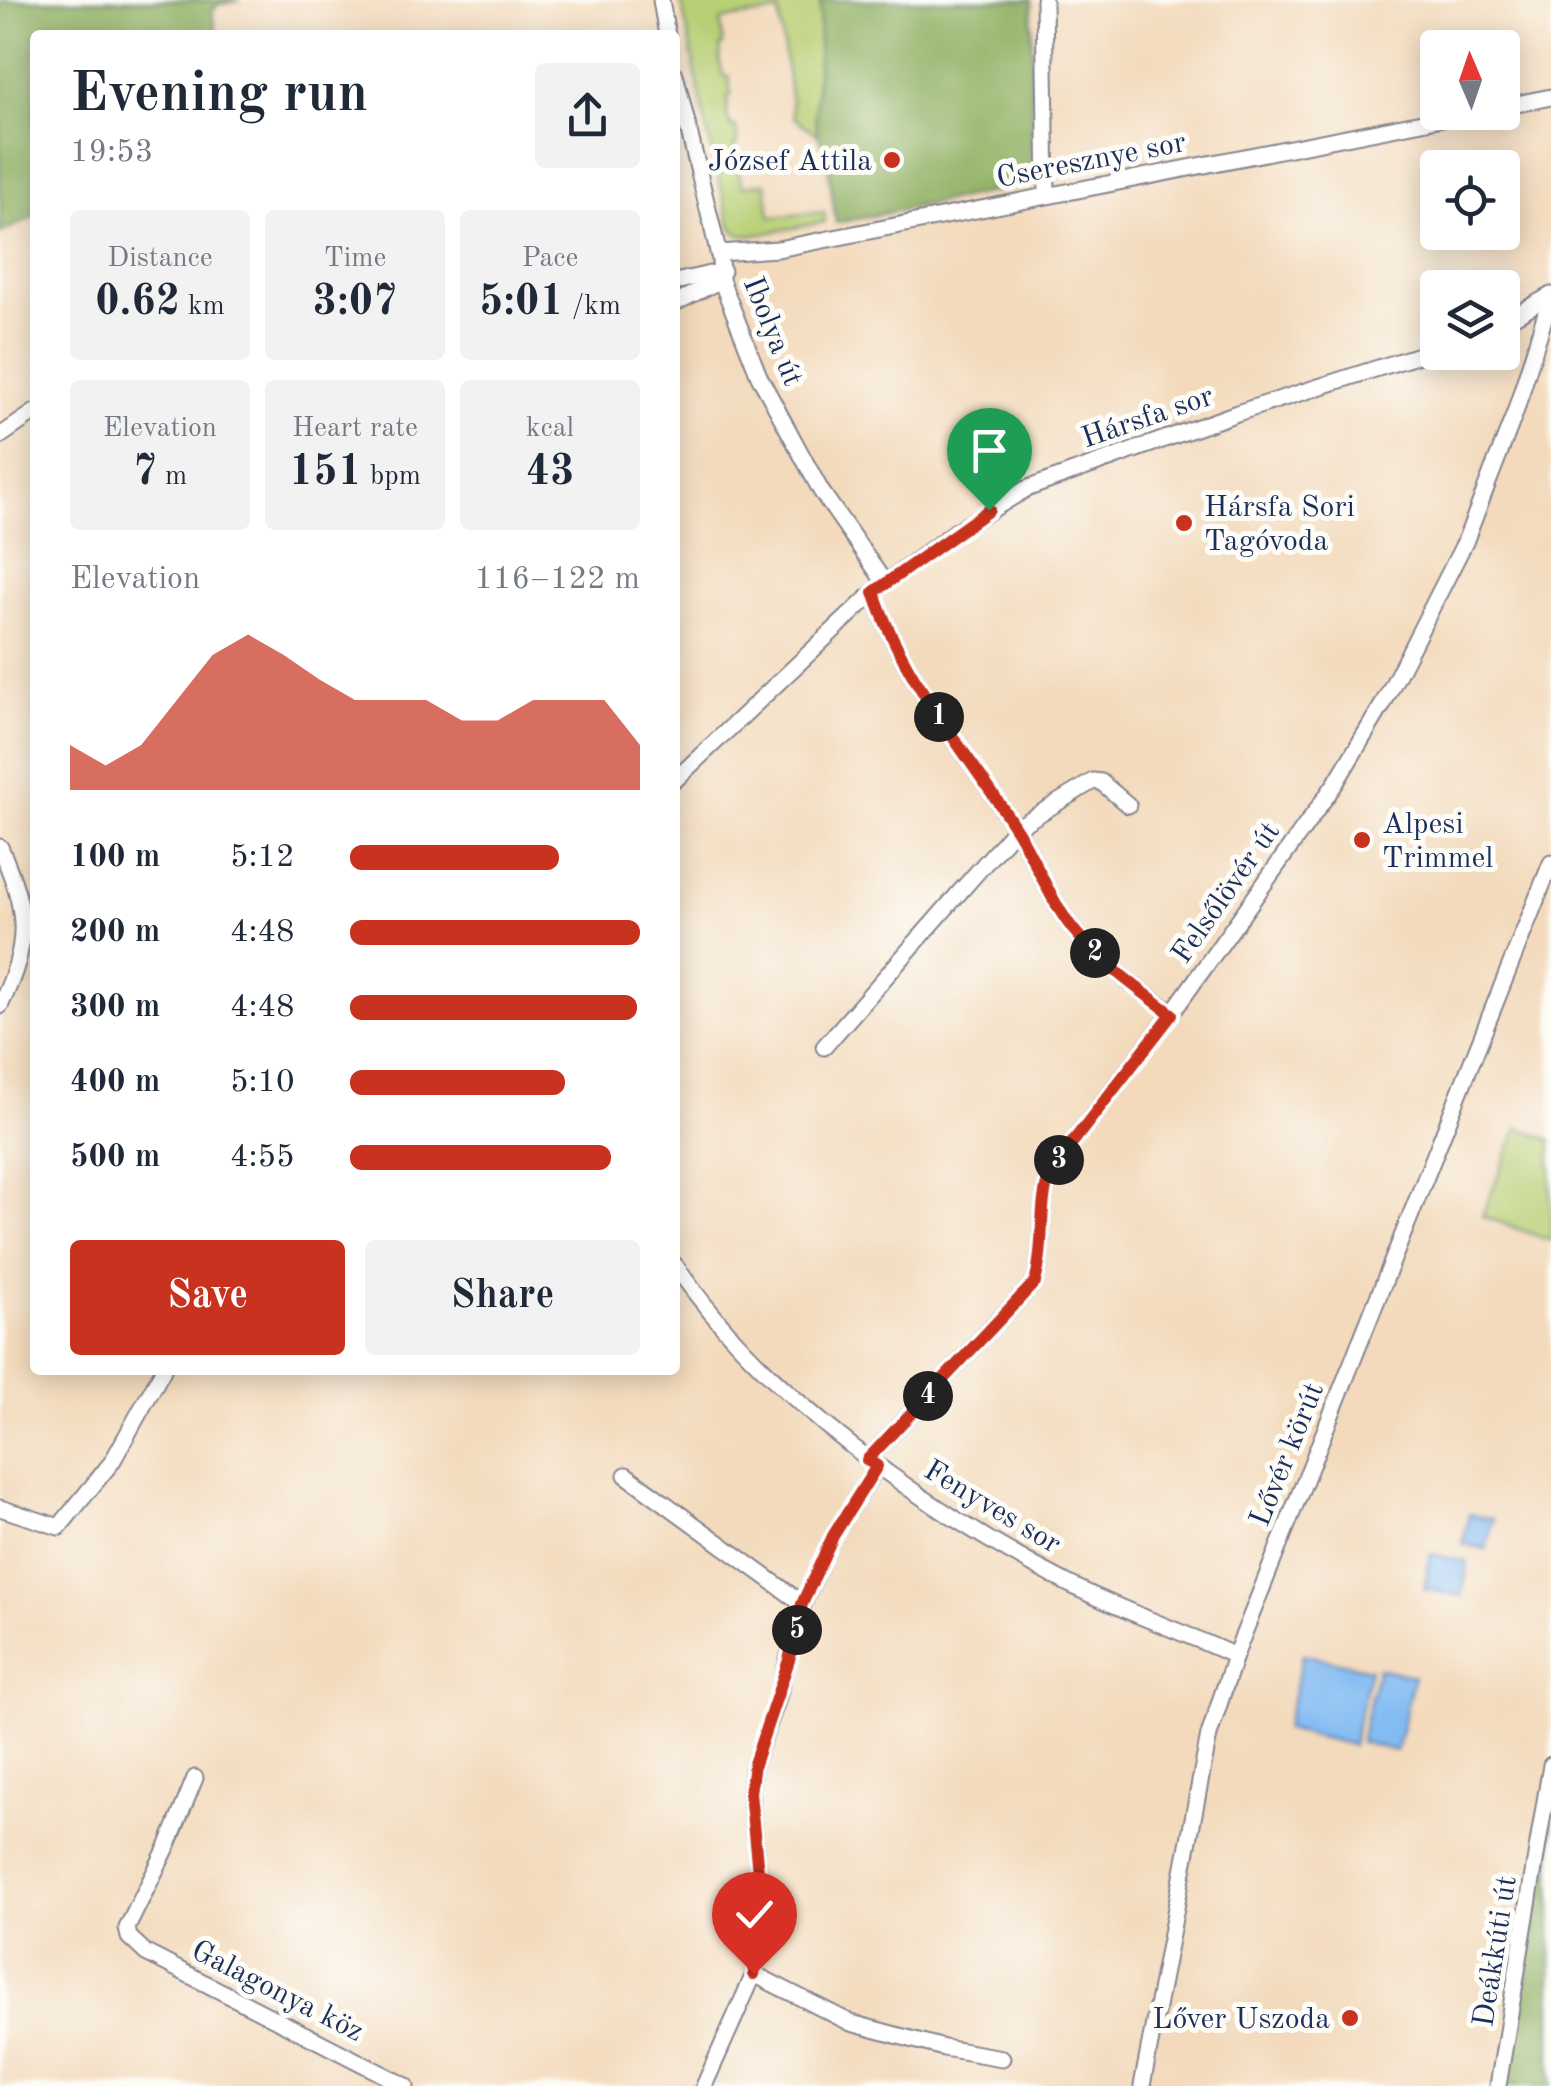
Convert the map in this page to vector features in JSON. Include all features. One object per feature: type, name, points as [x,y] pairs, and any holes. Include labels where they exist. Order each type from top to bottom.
[{"type":"street","points":[[661,0],[667,30]]},
{"type":"street","points":[[1044,0],[1047,196]]},
{"type":"street","points":[[1520,103],[1551,97]]},
{"type":"street","name":"Ibolya út","points":[[680,107],[722,276],[758,376],[879,588],[883,621],[905,662],[962,754],[1016,828],[1074,931],[1109,968],[1172,1014]]},
{"type":"street","name":"Cseresznye sor","points":[[718,253],[778,249],[1420,123]]},
{"type":"street","points":[[680,281],[722,276]]},
{"type":"street","points":[[680,300],[722,276]]},
{"type":"street","points":[[1520,313],[1551,296]]},
{"type":"street","name":"Felsőlövér út","points":[[704,2086],[754,1974],[760,1892],[750,1793],[754,1764],[781,1687],[802,1604],[833,1536],[872,1463],[1035,1282],[1041,1260],[1042,1197],[1051,1170],[1172,1014],[1335,784],[1383,704],[1465,542],[1515,414],[1551,296]]},
{"type":"street","name":"Hársfa sor","points":[[680,775],[879,588],[989,510],[1036,484],[1420,354]]},
{"type":"street","points":[[0,436],[30,415]]},
{"type":"street","points":[[824,1047],[1016,828],[1093,781],[1102,782],[1128,804]]},
{"type":"street","points":[[0,847],[16,890],[24,945],[0,1006]]},
{"type":"street","name":"Lővér körút","points":[[1142,2086],[1209,1735],[1235,1656],[1551,863]]},
{"type":"street","name":"Fenyves sor","points":[[680,1272],[710,1311],[770,1374],[872,1463],[982,1536],[1071,1585],[1235,1656]]},
{"type":"street","points":[[0,1508],[58,1527],[112,1462],[160,1375]]},
{"type":"street","points":[[626,1475],[802,1604]]},
{"type":"street","name":"Deákkúti út","points":[[1498,2086],[1551,1765]]},
{"type":"street","name":"Galagonya köz","points":[[195,1778],[168,1845],[126,1928],[128,1936],[163,1962],[406,2086]]},
{"type":"street","points":[[754,1974],[852,2023],[944,2048],[1002,2058]]},
{"type":"green space","points":[[0,0],[241,0],[217,5],[212,13],[216,30],[30,30],[30,218],[0,233]]},
{"type":"green space","points":[[681,0],[821,0],[815,118],[818,135],[793,117],[779,12],[721,20],[723,45],[719,57],[723,76],[729,76],[727,116],[731,127],[736,127],[734,166],[743,186],[766,183],[770,217],[824,212],[825,222],[750,236],[738,234],[731,227]]},
{"type":"green space","points":[[821,0],[1032,0],[1031,184],[836,223],[826,151],[815,118]]},
{"type":"green space","points":[[1518,1128],[1551,1140],[1551,1241],[1482,1216]]},
{"type":"green space","points":[[1551,1821],[1551,2086],[1505,2086],[1512,2063]]},
{"type":"water","points":[[1469,1514],[1493,1519],[1486,1549],[1463,1544]]},
{"type":"water","points":[[1431,1554],[1468,1562],[1462,1596],[1424,1589]]},
{"type":"water","points":[[1303,1654],[1370,1669],[1352,1745],[1285,1729]]},
{"type":"water","points":[[1378,1668],[1414,1676],[1396,1751],[1360,1742]]},
{"type":"place","name":"József Attila","points":[[892,160]]},
{"type":"place","name":"Hársfa Sori Tagóvoda","points":[[1184,523]]},
{"type":"place","name":"Alpesi Trimmel","points":[[1362,840]]},
{"type":"place","name":"Lőver Uszoda","points":[[1350,2018]]},
{"type":"route","points":[[754,1974],[760,1892],[750,1793],[754,1764],[789,1660],[802,1604],[833,1536],[877,1466],[867,1460],[1035,1282],[1041,1260],[1042,1197],[1051,1170],[1172,1014],[1109,968],[1074,931],[1016,828],[962,754],[883,621],[874,592],[989,510]]}]
